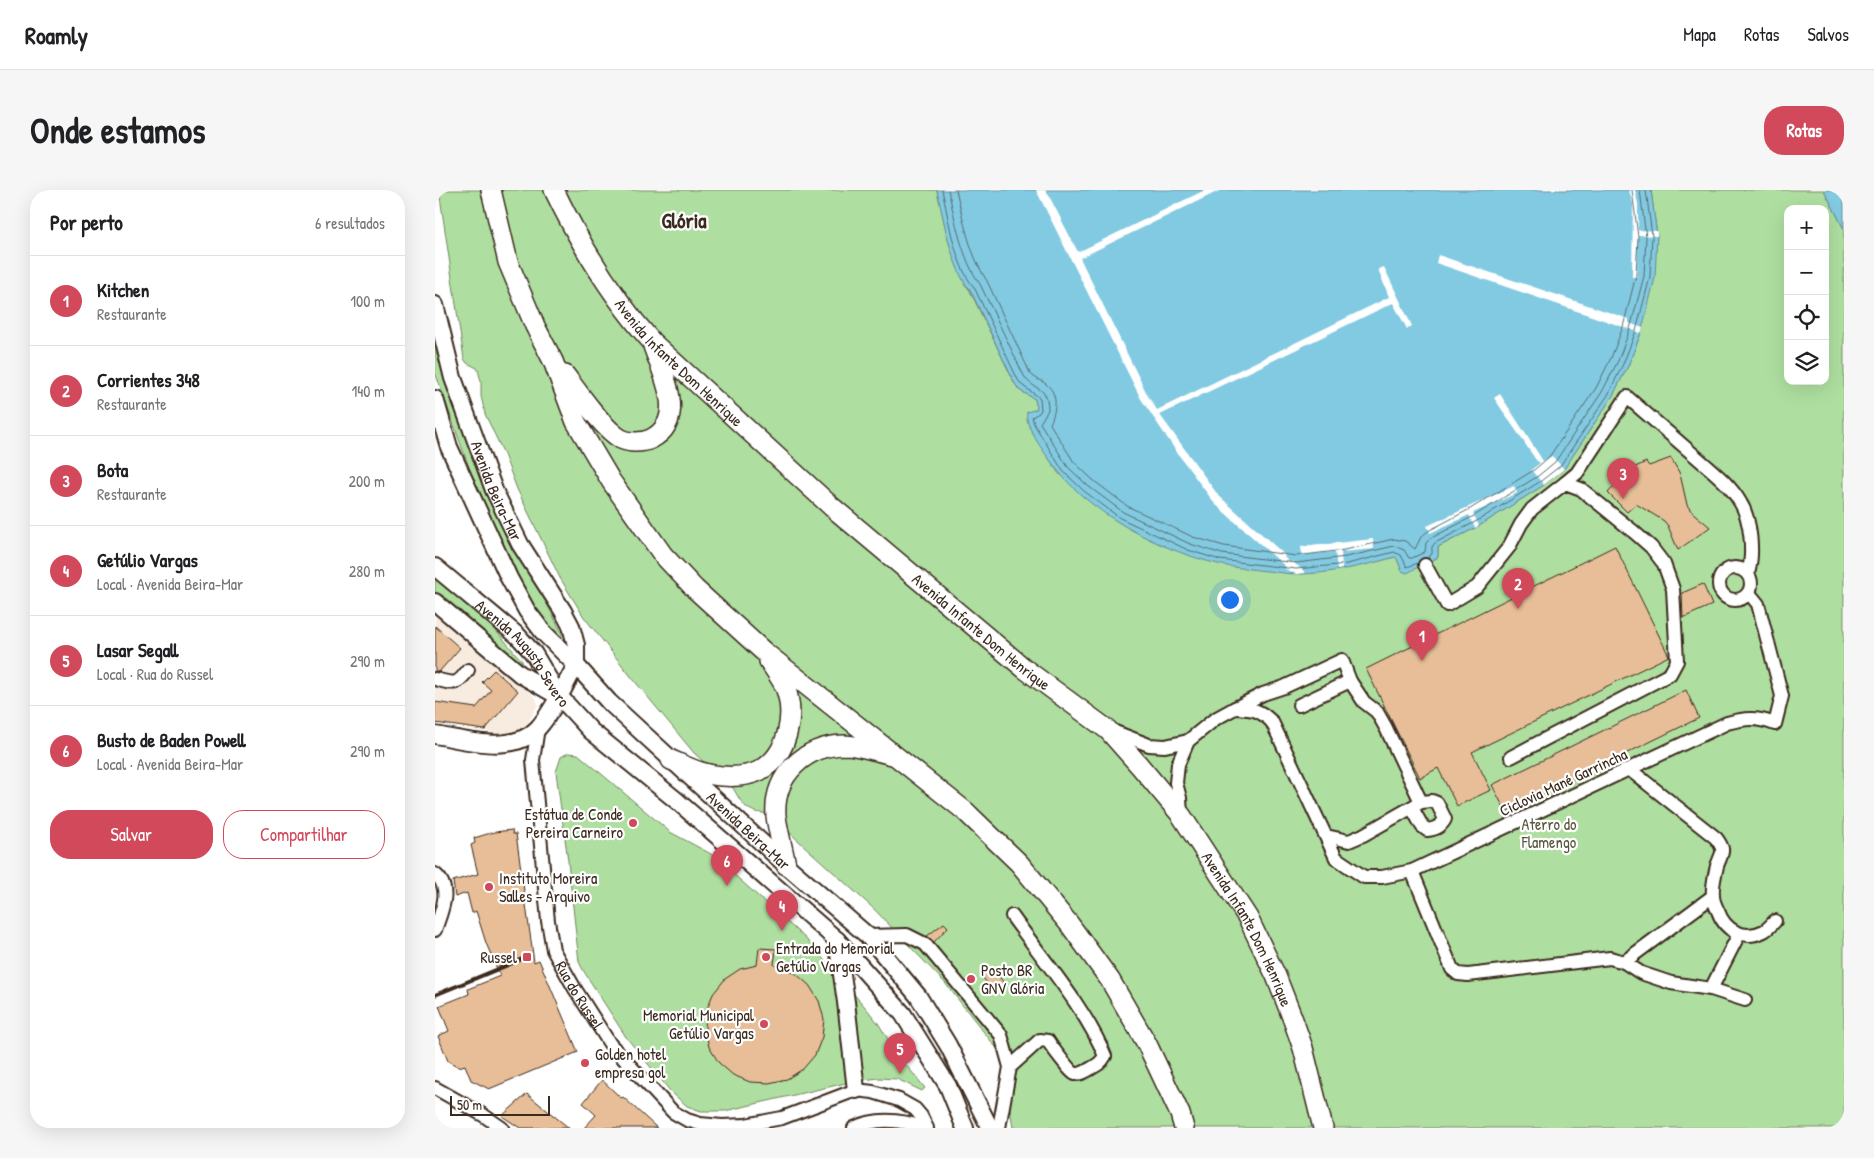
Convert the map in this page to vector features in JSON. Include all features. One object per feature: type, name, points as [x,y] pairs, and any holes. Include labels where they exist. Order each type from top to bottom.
[{"type":"highway","points":[[491,190],[508,262],[535,326],[553,360],[576,422],[636,519],[663,556],[695,589],[763,651],[898,756],[965,811],[1019,863],[1070,925],[1110,980],[1147,1044],[1180,1114],[1184,1128]]},
{"type":"highway","name":"Avenida Infante Dom Henrique","points":[[553,190],[568,220],[603,278],[628,315],[652,342],[832,507],[1025,669],[1108,730],[1181,815],[1248,918],[1276,976],[1303,1048],[1323,1128]]},
{"type":"highway","points":[[553,360],[605,426],[615,435],[630,442],[648,440],[658,435],[671,416],[668,389],[652,342]]},
{"type":"highway","points":[[671,760],[702,773],[722,776],[746,776],[759,771],[769,764],[785,741],[789,729],[790,714],[785,687],[763,651]]},
{"type":"highway","points":[[786,865],[776,817],[777,803],[787,772],[799,760],[813,751],[827,746],[847,745],[898,756]]},
{"type":"main road","name":"Avenida Beira-Mar","points":[[435,305],[453,378],[494,490],[520,544],[571,626],[576,645],[576,665]]},
{"type":"main road","name":"Avenida Beira-Mar","points":[[435,399],[449,447],[509,578],[527,611],[543,632],[609,702],[786,865],[869,936],[918,996],[948,1045],[990,1128]]},
{"type":"main road","name":"Avenida Augusto Severo","points":[[435,567],[518,636],[534,654],[559,696]]},
{"type":"main road","name":"Avenida Augusto Severo","points":[[435,602],[520,674],[559,696]]},
{"type":"main road","name":"Rua do Russel","points":[[435,735],[501,744],[523,739],[538,728],[576,665]]},
{"type":"main road","name":"Avenida Beira-Mar","points":[[559,696],[591,731],[676,800],[837,940],[903,1014],[948,1086],[965,1128]]},
{"type":"main road","points":[[837,940],[847,1002],[856,1090]]},
{"type":"street","points":[[1425,565],[1447,604],[1477,588],[1509,547],[1521,524],[1532,509],[1577,473],[1627,397],[1728,485],[1741,503],[1746,517],[1751,547],[1751,564],[1748,573],[1751,583],[1749,594],[1740,600],[1729,600],[1721,593],[1719,588],[1720,577],[1727,570],[1738,568],[1748,573]]},
{"type":"street","points":[[1511,757],[1670,674],[1677,661],[1673,590],[1664,564],[1651,547],[1635,532],[1581,489],[1565,483]]},
{"type":"street","name":"Ciclovia Mané Garrincha","points":[[1326,836],[1336,858],[1364,877],[1382,877],[1412,871],[1727,723],[1745,718],[1763,720],[1775,724],[1781,696],[1758,604],[1749,594]]},
{"type":"street","points":[[1108,730],[1149,745],[1165,746],[1188,741],[1215,719],[1235,708],[1342,660],[1350,681],[1364,702],[1377,712],[1386,728],[1416,805],[1349,841],[1326,836],[1272,722],[1262,712],[1251,708],[1235,708]]},
{"type":"street","points":[[435,680],[455,683],[468,670]]},
{"type":"street","points":[[1299,705],[1350,681]]},
{"type":"street","name":"Rua do Russel","points":[[538,728],[533,760],[551,941],[555,954],[575,989],[610,1044],[673,1112],[687,1120],[700,1124],[722,1126],[761,1123],[812,1107],[856,1090]]},
{"type":"street","points":[[1181,815],[1180,798],[1176,783],[1178,764],[1188,741]]},
{"type":"street","points":[[1629,769],[1716,838],[1721,845],[1723,853],[1717,866],[1713,896],[1725,925],[1739,934],[1747,935],[1765,931],[1775,920]]},
{"type":"street","points":[[1412,871],[1452,968],[1458,974],[1468,975],[1610,958],[1624,962],[1641,973],[1671,983],[1711,989],[1745,1000]]},
{"type":"street","points":[[435,874],[442,879],[445,888],[443,906],[435,930]]},
{"type":"street","points":[[1624,962],[1713,896]]},
{"type":"street","points":[[1010,1067],[1040,1040],[1048,1041],[1064,1061],[1069,1071],[1075,1074],[1082,1073],[1101,1063],[1105,1056],[1100,1043],[1071,997],[1012,916]]},
{"type":"street","points":[[1711,989],[1739,934]]},
{"type":"street","points":[[869,936],[907,935],[925,944],[1001,1035],[1010,1067],[999,1128]]},
{"type":"street","points":[[435,1088],[502,1128]]},
{"type":"street","points":[[856,1090],[873,1092],[899,1100],[915,1109],[921,1116],[926,1128]]},
{"type":"street","points":[[854,1128],[864,1123],[894,1121],[911,1123],[926,1128]]},
{"type":"shaded area","points":[[435,613],[536,698],[538,705],[526,726],[514,732],[500,734],[435,723]]},
{"type":"green space","name":"Aterro do Flamengo","points":[[439,190],[937,190],[948,240],[965,285],[969,289],[1014,382],[1019,390],[1035,399],[1037,409],[1029,426],[1059,474],[1301,574],[1349,568],[1395,557],[1402,571],[1425,565],[1438,557],[1438,547],[1479,526],[1544,485],[1564,469],[1612,397],[1628,366],[1641,333],[1657,236],[1651,190],[1824,190],[1844,229],[1844,1128],[1013,1128],[1002,1055],[945,983],[874,909],[769,814],[755,812],[747,808],[733,788],[694,753],[584,617],[560,578],[517,489],[503,452],[485,414],[478,370],[464,359]]},
{"type":"green space","points":[[435,318],[513,539],[562,633],[562,641],[542,618],[518,579],[470,470],[435,372]]},
{"type":"green space","points":[[435,577],[499,634],[522,661],[523,666],[435,593]]},
{"type":"green space","points":[[568,753],[578,754],[670,832],[711,854],[806,939],[878,1023],[898,1055],[925,1088],[922,1091],[897,1079],[878,1078],[850,1082],[725,1111],[701,1111],[687,1106],[671,1092],[626,1037],[579,962],[556,772],[561,757]]},
{"type":"water","points":[[937,190],[1651,190],[1657,236],[1655,278],[1641,333],[1628,366],[1612,397],[1564,469],[1544,485],[1479,526],[1438,547],[1438,557],[1407,573],[1402,571],[1395,557],[1322,573],[1289,574],[1224,565],[1171,549],[1124,526],[1102,512],[1064,478],[1038,443],[1028,423],[1027,412],[1037,409],[1035,399],[1019,390],[1014,382],[970,289],[958,270],[945,227]]},
{"type":"water","points":[[1824,190],[1844,190],[1844,229]]},
{"type":"pier","points":[[1036,190],[1046,190],[1078,252],[1205,190],[1221,190],[1080,258],[1148,396],[1157,410],[1389,297],[1378,269],[1384,267],[1412,326],[1407,329],[1393,303],[1160,415],[1218,495],[1285,555],[1284,557],[1290,563],[1292,561],[1306,573],[1296,574],[1285,569],[1286,567],[1215,504],[1178,454],[1141,399]]},
{"type":"pier","points":[[1629,190],[1635,190],[1638,204],[1638,230],[1657,231],[1657,236],[1638,235],[1637,277],[1632,277],[1633,204]]},
{"type":"pier","points":[[1438,255],[1629,319],[1629,323],[1643,328],[1641,333],[1436,263]]},
{"type":"pier","points":[[1500,394],[1543,461],[1552,456],[1564,469],[1544,485],[1531,470],[1540,463],[1536,460],[1494,398]]},
{"type":"pier","points":[[1514,486],[1517,493],[1473,513],[1479,526],[1475,528],[1469,515],[1430,533],[1427,526]]},
{"type":"pier","points":[[1373,539],[1374,549],[1341,552],[1342,569],[1337,570],[1335,552],[1302,555],[1301,547]]},
{"type":"building","points":[[1671,458],[1680,474],[1687,505],[1692,512],[1710,527],[1678,550],[1664,521],[1636,504],[1627,512],[1608,493],[1627,471],[1646,462],[1649,466]]},
{"type":"building","points":[[1615,546],[1669,656],[1472,752],[1491,790],[1457,806],[1438,768],[1420,778],[1366,669]]},
{"type":"building","points":[[1703,584],[1712,605],[1683,618],[1682,593]]},
{"type":"building","points":[[435,626],[460,648],[439,672],[435,671]]},
{"type":"building","points":[[494,670],[518,691],[485,730],[435,723],[435,702],[476,708],[491,690],[482,682]]},
{"type":"building","points":[[1686,690],[1699,718],[1506,812],[1492,785]]},
{"type":"building","points":[[512,830],[513,834],[516,834],[534,962],[539,960],[578,1052],[489,1089],[471,1080],[465,1065],[459,1067],[448,1061],[438,1036],[449,1031],[439,1006],[469,994],[468,989],[500,976],[486,943],[476,911],[472,913],[467,893],[455,897],[453,881],[478,874],[471,845],[475,843],[474,838],[494,832]]},
{"type":"building","points":[[944,923],[948,927],[934,942],[927,936]]},
{"type":"building","name":"Memorial Municipal Getúlio Vargas","points":[[759,948],[776,949],[774,965],[795,973],[809,985],[819,1001],[824,1019],[822,1037],[815,1055],[803,1069],[787,1079],[769,1083],[750,1082],[733,1075],[719,1063],[709,1047],[705,1029],[706,1011],[713,994],[725,979],[740,969],[757,965]]},
{"type":"building","points":[[992,967],[1006,986],[995,994],[981,975]]},
{"type":"building","points":[[602,1080],[657,1128],[584,1128],[596,1115],[583,1103]]},
{"type":"building","points":[[527,1094],[569,1128],[520,1128],[502,1116]]},
{"type":"railway","points":[[435,995],[527,957]]},
{"type":"place","name":"Bota","points":[[1623,499]]},
{"type":"place","name":"Corrientes 348","points":[[1518,609]]},
{"type":"place","name":"Kitchen","points":[[1422,661]]},
{"type":"place","name":"Estátua de Conde Pereira Carneiro","points":[[633,823]]},
{"type":"place","name":"Busto de Baden Powell","points":[[727,886]]},
{"type":"place","name":"Instituto Moreira Salles - Arquivo","points":[[489,887]]},
{"type":"place","name":"Getúlio Vargas","points":[[782,931]]},
{"type":"place","name":"Russel","points":[[527,957]]},
{"type":"place","name":"Entrada do Memorial Getúlio Vargas","points":[[766,957]]},
{"type":"place","name":"Posto BR GNV Glória","points":[[971,979]]},
{"type":"place","name":"Memorial Municipal Getúlio Vargas","points":[[764,1024]]},
{"type":"place","name":"Golden hotel empresa gol","points":[[585,1063]]},
{"type":"place","name":"Lasar Segall","points":[[900,1074]]},
{"type":"district","name":"Glória","points":[[684,220]]}]
